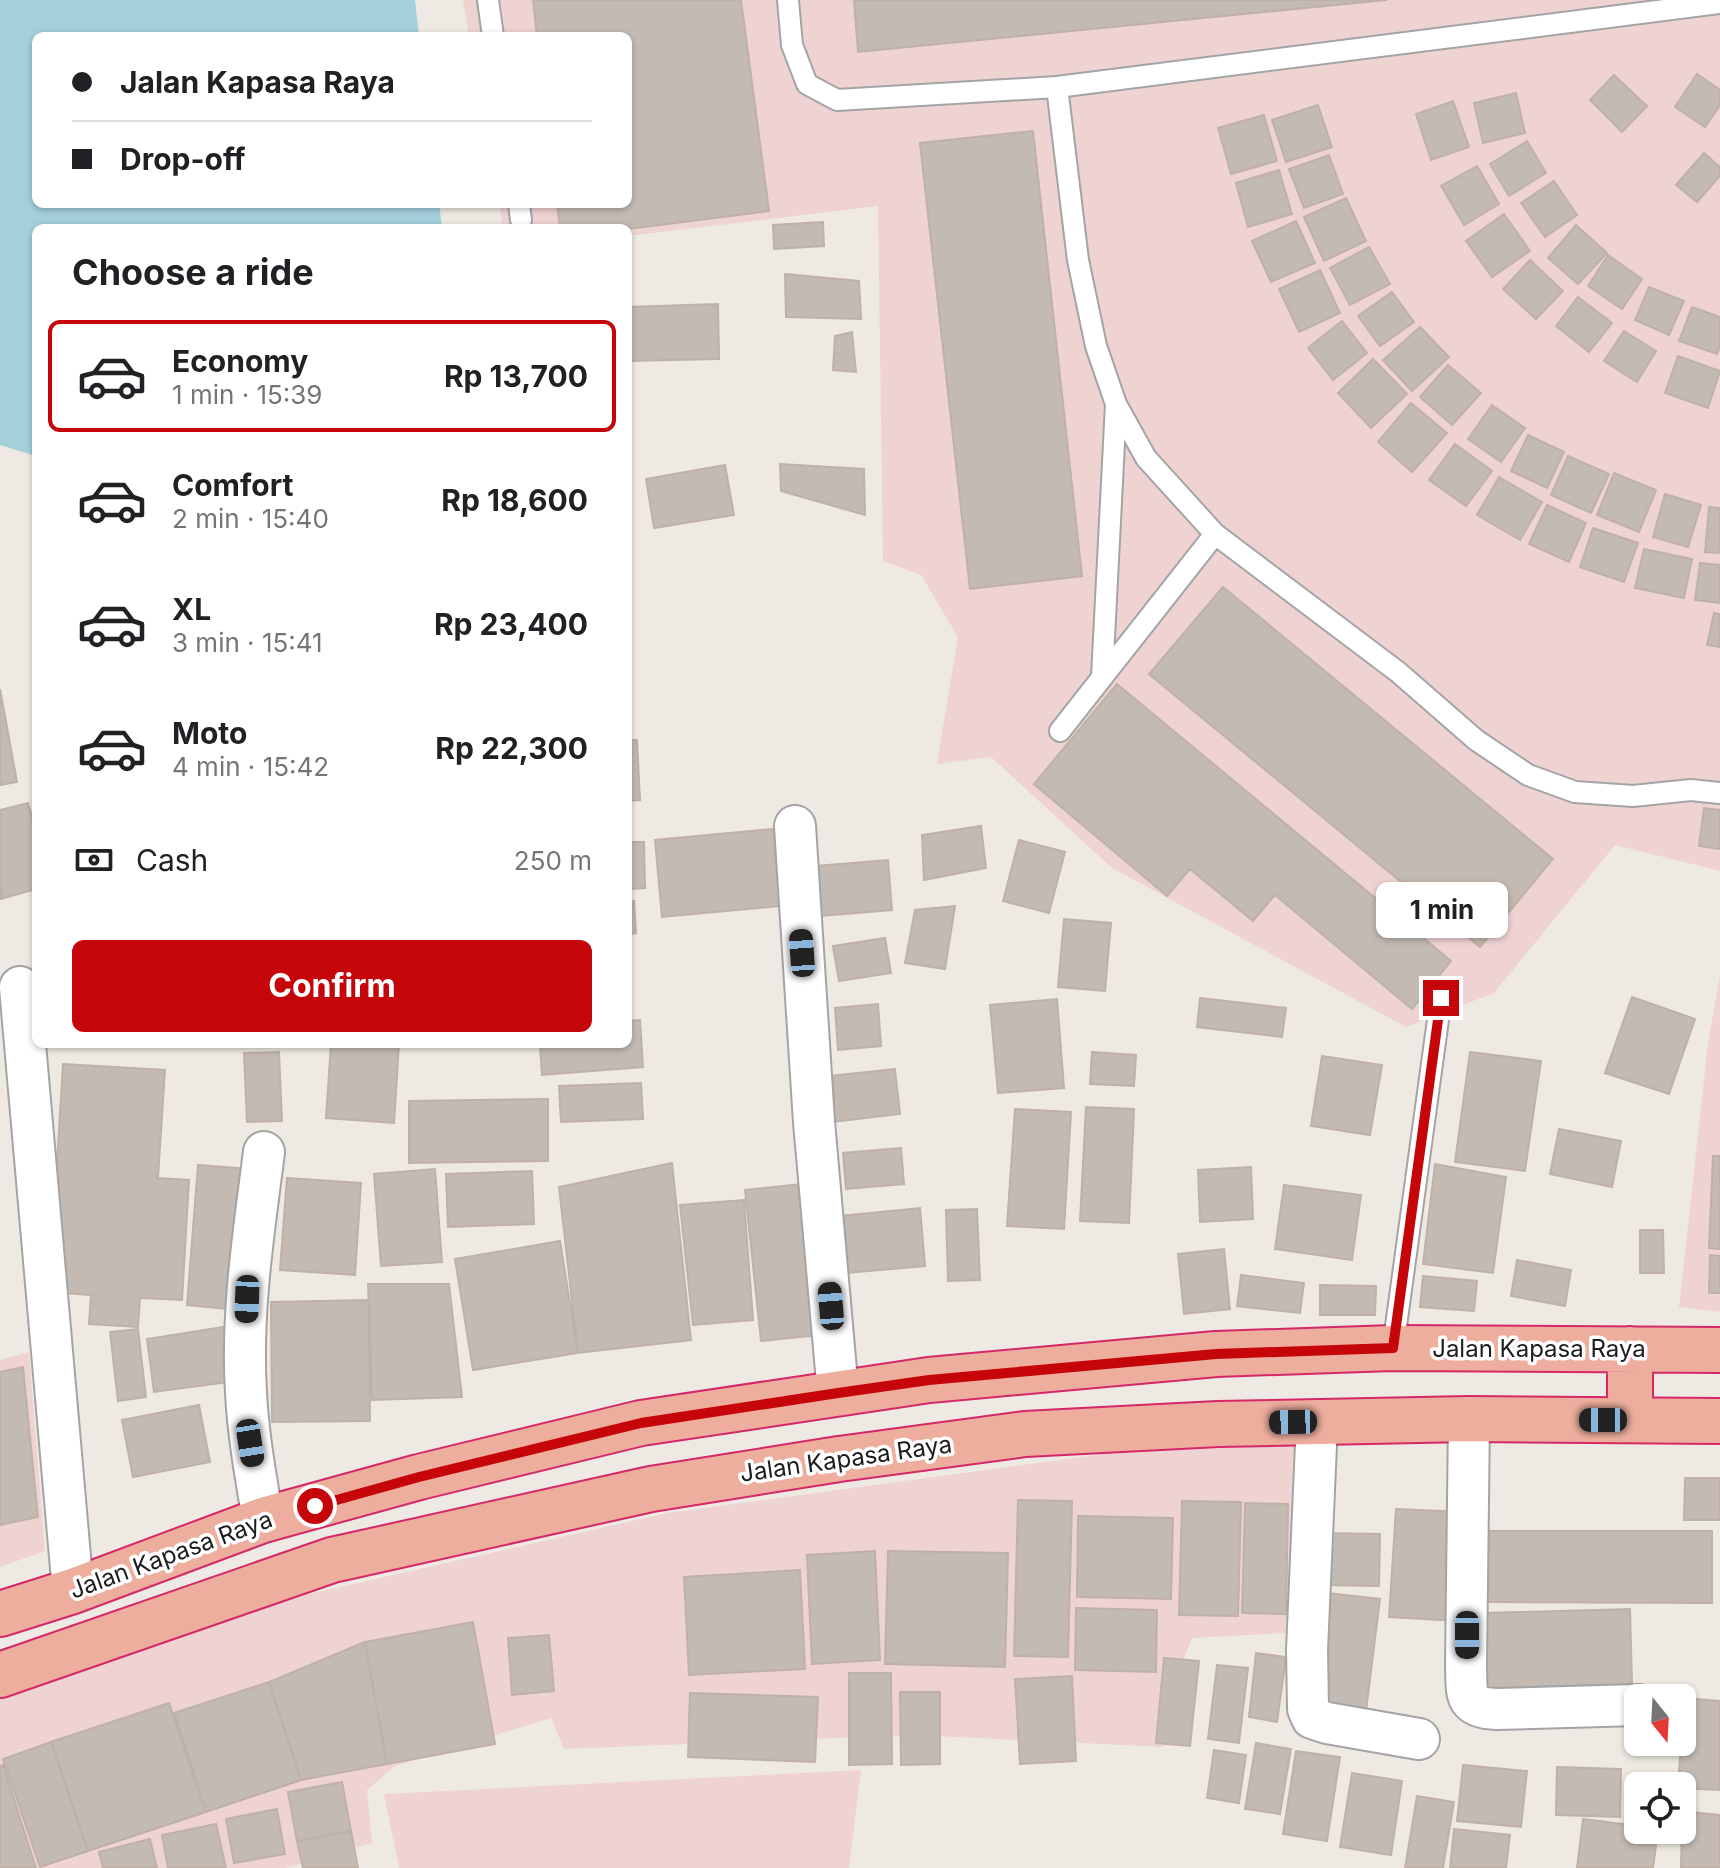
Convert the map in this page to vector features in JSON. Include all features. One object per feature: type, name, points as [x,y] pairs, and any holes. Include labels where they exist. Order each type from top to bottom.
[{"type":"highway","name":"Jalan Kapasa Raya","points":[[0,1614],[73,1591],[263,1520],[419,1477],[641,1423],[929,1380],[1216,1354],[1393,1348],[1720,1350]]},
{"type":"highway","points":[[1630,1349],[1630,1420]]},
{"type":"highway","points":[[1216,1354],[1218,1424]]},
{"type":"highway","name":"Jalan Kapasa Raya","points":[[0,1675],[332,1560],[651,1489],[839,1459],[1025,1434],[1218,1424],[1469,1419],[1720,1421]]},
{"type":"highway","points":[[641,1423],[651,1489]]},
{"type":"street","points":[[795,826],[814,1122],[838,1393]]},
{"type":"street","points":[[20,987],[73,1591]]},
{"type":"street","points":[[263,1520],[250,1443],[245,1354],[250,1257],[264,1152]]},
{"type":"street","points":[[1469,1419],[1466,1666],[1467,1689],[1472,1703],[1479,1708],[1497,1709],[1624,1705]]},
{"type":"street","points":[[1317,1422],[1307,1650],[1308,1709],[1312,1718],[1327,1723],[1419,1739]]},
{"type":"lane","points":[[488,0],[492,32]]},
{"type":"lane","points":[[788,0],[792,45],[807,84],[837,100],[1057,87],[1720,3]]},
{"type":"lane","points":[[1057,87],[1078,260],[1096,346],[1116,404],[1146,458],[1215,534],[1398,672],[1476,740],[1528,775],[1575,792],[1633,796],[1691,790],[1720,793]]},
{"type":"lane","points":[[1102,677],[1116,404]]},
{"type":"lane","points":[[1060,731],[1215,534]]},
{"type":"lane","points":[[1393,1348],[1441,998]]},
{"type":"shaded area","points":[[463,0],[1720,0],[1720,871],[1615,845],[1494,993],[1406,1027],[1112,868],[991,757],[937,764],[958,637],[921,575],[883,561],[878,206],[632,236],[632,224],[502,224],[500,208],[632,208],[632,32],[468,32]]},
{"type":"shaded area","points":[[1720,975],[1720,1312],[1679,1307],[1708,1043]]},
{"type":"shaded area","points":[[29,1352],[45,1551],[0,1567],[0,1360]]},
{"type":"shaded area","points":[[1310,1426],[1304,1632],[1192,1638],[1177,1676],[1164,1747],[914,1735],[564,1749],[551,1718],[395,1766],[367,1790],[372,1843],[286,1868],[0,1868],[0,1690],[208,1617],[667,1513]]},
{"type":"shaded area","points":[[861,1770],[849,1868],[399,1868],[384,1794]]},
{"type":"water","points":[[0,0],[415,0],[419,32],[32,32],[32,208],[440,208],[442,224],[32,224],[32,455],[0,445]]},
{"type":"building","points":[[533,0],[741,0],[769,211],[632,228],[632,224],[560,224],[558,208],[632,208],[632,32],[537,32]]},
{"type":"building","points":[[854,0],[1387,0],[858,52]]},
{"type":"building","points":[[1697,74],[1720,90],[1720,105],[1705,127],[1675,107]]},
{"type":"building","points":[[1614,75],[1647,106],[1622,132],[1590,100]]},
{"type":"building","points":[[1516,93],[1525,133],[1483,143],[1474,103]]},
{"type":"building","points":[[1453,101],[1469,147],[1431,160],[1416,114]]},
{"type":"building","points":[[1318,105],[1332,147],[1286,162],[1272,120]]},
{"type":"building","points":[[1264,115],[1277,161],[1231,174],[1218,128]]},
{"type":"building","points":[[1033,131],[1082,576],[970,589],[920,143]]},
{"type":"building","points":[[1527,141],[1546,173],[1509,196],[1490,164]]},
{"type":"building","points":[[1704,153],[1720,167],[1720,176],[1697,202],[1676,185]]},
{"type":"building","points":[[1329,155],[1343,194],[1304,208],[1289,169]]},
{"type":"building","points":[[1477,166],[1499,204],[1464,225],[1441,186]]},
{"type":"building","points":[[1279,170],[1292,214],[1248,227],[1236,183]]},
{"type":"building","points":[[1554,181],[1577,215],[1545,237],[1521,203]]},
{"type":"building","points":[[1346,198],[1366,241],[1324,261],[1304,217]]},
{"type":"building","points":[[1504,214],[1530,251],[1492,277],[1466,241]]},
{"type":"building","points":[[1296,221],[1315,263],[1271,282],[1252,241]]},
{"type":"building","points":[[823,222],[824,246],[774,249],[773,225]]},
{"type":"building","points":[[1576,225],[1607,253],[1578,284],[1548,258]]},
{"type":"building","points":[[1369,247],[1390,284],[1350,305],[1330,268]]},
{"type":"building","points":[[1608,255],[1642,279],[1622,309],[1588,286]]},
{"type":"building","points":[[1530,260],[1563,291],[1536,319],[1503,289]]},
{"type":"building","points":[[1320,270],[1340,313],[1299,332],[1279,289]]},
{"type":"building","points":[[785,274],[859,281],[861,319],[786,317]]},
{"type":"building","points":[[1649,287],[1684,301],[1669,335],[1635,320]]},
{"type":"building","points":[[1392,292],[1414,322],[1380,346],[1358,316]]},
{"type":"building","points":[[1578,297],[1612,323],[1589,352],[1556,326]]},
{"type":"building","points":[[718,304],[719,359],[632,361],[632,307]]},
{"type":"building","points":[[1692,307],[1720,317],[1720,347],[1717,354],[1679,341]]},
{"type":"building","points":[[1342,321],[1367,353],[1333,380],[1308,348]]},
{"type":"building","points":[[1420,327],[1449,357],[1412,391],[1383,360]]},
{"type":"building","points":[[1624,331],[1656,351],[1637,382],[1604,361]]},
{"type":"building","points":[[852,332],[856,372],[833,370],[835,336]]},
{"type":"building","points":[[1678,356],[1720,371],[1708,408],[1665,393]]},
{"type":"building","points":[[1373,359],[1407,394],[1371,428],[1338,393]]},
{"type":"building","points":[[1448,365],[1481,393],[1452,425],[1420,397]]},
{"type":"building","points":[[1411,403],[1447,433],[1412,472],[1378,442]]},
{"type":"building","points":[[1492,405],[1525,428],[1501,462],[1468,439]]},
{"type":"building","points":[[1528,435],[1564,452],[1547,488],[1511,471]]},
{"type":"building","points":[[1455,444],[1492,471],[1466,506],[1429,480]]},
{"type":"building","points":[[1568,456],[1609,474],[1591,513],[1551,495]]},
{"type":"building","points":[[780,464],[864,469],[865,515],[781,491]]},
{"type":"building","points":[[725,465],[734,515],[654,528],[646,479]]},
{"type":"building","points":[[1614,473],[1656,490],[1639,532],[1597,515]]},
{"type":"building","points":[[1499,477],[1542,502],[1520,540],[1477,515]]},
{"type":"building","points":[[1665,494],[1701,505],[1688,547],[1653,537]]},
{"type":"building","points":[[1547,505],[1586,523],[1569,562],[1529,544]]},
{"type":"building","points":[[1709,507],[1720,508],[1720,553],[1705,552]]},
{"type":"building","points":[[1593,528],[1638,543],[1624,582],[1580,567]]},
{"type":"building","points":[[1644,549],[1692,559],[1684,598],[1635,588]]},
{"type":"building","points":[[1700,563],[1720,565],[1720,603],[1695,600]]},
{"type":"building","points":[[1223,587],[1553,859],[1480,947],[1149,674]]},
{"type":"building","points":[[1714,613],[1720,614],[1720,647],[1707,645]]},
{"type":"building","points":[[1117,684],[1451,961],[1412,1009],[1275,895],[1253,921],[1190,869],[1167,896],[1034,784]]},
{"type":"building","points":[[0,689],[17,782],[0,785]]},
{"type":"building","points":[[632,740],[637,740],[640,800],[632,801]]},
{"type":"building","points":[[28,803],[32,816],[32,890],[1,899],[0,810]]},
{"type":"building","points":[[1704,808],[1720,810],[1720,849],[1699,846]]},
{"type":"building","points":[[981,826],[986,868],[924,880],[922,835]]},
{"type":"building","points":[[773,829],[780,906],[662,917],[655,840]]},
{"type":"building","points":[[1019,840],[1065,852],[1049,913],[1003,901]]},
{"type":"building","points":[[632,842],[644,842],[645,888],[632,889]]},
{"type":"building","points":[[888,860],[892,910],[821,916],[816,866]]},
{"type":"building","points":[[632,901],[634,901],[636,933],[632,934]]},
{"type":"building","points":[[955,906],[945,969],[905,963],[915,910]]},
{"type":"building","points":[[1064,919],[1111,923],[1105,991],[1058,987]]},
{"type":"building","points":[[885,938],[891,973],[839,981],[833,946]]},
{"type":"building","points":[[1632,997],[1695,1019],[1669,1094],[1605,1073]]},
{"type":"building","points":[[1200,998],[1286,1008],[1282,1037],[1197,1027]]},
{"type":"building","points":[[1057,999],[1064,1088],[998,1093],[990,1005]]},
{"type":"building","points":[[878,1004],[881,1046],[838,1050],[835,1008]]},
{"type":"building","points":[[640,1020],[643,1067],[542,1075],[540,1048],[632,1048],[632,1021]]},
{"type":"building","points":[[331,1048],[399,1048],[394,1123],[326,1118]]},
{"type":"building","points":[[279,1052],[282,1121],[247,1122],[244,1053]]},
{"type":"building","points":[[1092,1052],[1136,1055],[1134,1086],[1090,1084]]},
{"type":"building","points":[[1470,1052],[1541,1061],[1525,1171],[1455,1162]]},
{"type":"building","points":[[1322,1056],[1382,1065],[1370,1135],[1311,1126]]},
{"type":"building","points":[[63,1064],[165,1070],[158,1178],[189,1180],[182,1300],[140,1298],[138,1327],[89,1324],[91,1295],[49,1292]]},
{"type":"building","points":[[895,1069],[900,1114],[825,1123],[820,1077]]},
{"type":"building","points":[[641,1083],[643,1119],[561,1122],[559,1086]]},
{"type":"building","points":[[548,1099],[548,1161],[409,1163],[409,1101]]},
{"type":"building","points":[[1086,1107],[1134,1109],[1129,1223],[1080,1221]]},
{"type":"building","points":[[1015,1109],[1071,1112],[1064,1229],[1007,1226]]},
{"type":"building","points":[[1559,1129],[1621,1141],[1612,1187],[1550,1174]]},
{"type":"building","points":[[901,1148],[904,1184],[846,1189],[843,1153]]},
{"type":"building","points":[[1713,1156],[1720,1156],[1720,1249],[1709,1248]]},
{"type":"building","points":[[672,1163],[691,1340],[578,1353],[559,1187]]},
{"type":"building","points":[[1435,1164],[1506,1177],[1493,1273],[1423,1264]]},
{"type":"building","points":[[198,1165],[249,1169],[238,1310],[187,1305]]},
{"type":"building","points":[[1251,1167],[1253,1219],[1200,1222],[1198,1170]]},
{"type":"building","points":[[435,1169],[442,1262],[381,1266],[374,1174]]},
{"type":"building","points":[[532,1171],[534,1224],[448,1227],[446,1174]]},
{"type":"building","points":[[287,1178],[361,1183],[355,1275],[280,1270]]},
{"type":"building","points":[[801,1184],[818,1335],[761,1341],[745,1190]]},
{"type":"building","points":[[1284,1185],[1361,1195],[1352,1260],[1275,1249]]},
{"type":"building","points":[[744,1200],[753,1320],[693,1325],[680,1205]]},
{"type":"building","points":[[920,1208],[925,1266],[835,1274],[830,1217]]},
{"type":"building","points":[[977,1209],[980,1280],[948,1281],[946,1210]]},
{"type":"building","points":[[1640,1230],[1663,1230],[1664,1273],[1640,1273]]},
{"type":"building","points":[[560,1241],[578,1353],[473,1370],[455,1259]]},
{"type":"building","points":[[1224,1249],[1230,1309],[1184,1314],[1178,1254]]},
{"type":"building","points":[[1710,1255],[1720,1256],[1720,1293],[1709,1293]]},
{"type":"building","points":[[1517,1260],[1571,1270],[1565,1306],[1511,1296]]},
{"type":"building","points":[[1241,1275],[1304,1283],[1300,1313],[1237,1306]]},
{"type":"building","points":[[1423,1276],[1477,1281],[1474,1311],[1420,1307]]},
{"type":"building","points":[[368,1284],[449,1284],[462,1397],[372,1400]]},
{"type":"building","points":[[1320,1285],[1376,1286],[1375,1315],[1320,1315]]},
{"type":"building","points":[[369,1300],[370,1421],[272,1422],[271,1302]]},
{"type":"building","points":[[230,1326],[237,1381],[154,1392],[147,1339]]},
{"type":"building","points":[[138,1329],[146,1397],[118,1401],[110,1332]]},
{"type":"building","points":[[23,1367],[38,1517],[0,1525],[0,1372]]},
{"type":"building","points":[[199,1405],[210,1462],[133,1477],[122,1420]]},
{"type":"building","points":[[1685,1478],[1720,1478],[1720,1520],[1684,1520]]},
{"type":"building","points":[[1018,1500],[1072,1501],[1068,1657],[1014,1656]]},
{"type":"building","points":[[1182,1501],[1241,1502],[1238,1616],[1179,1615]]},
{"type":"building","points":[[1245,1503],[1288,1504],[1286,1614],[1242,1613]]},
{"type":"building","points":[[1396,1509],[1463,1512],[1457,1621],[1389,1617]]},
{"type":"building","points":[[1078,1516],[1173,1518],[1171,1599],[1077,1597]]},
{"type":"building","points":[[1488,1531],[1712,1531],[1712,1603],[1488,1602]]},
{"type":"building","points":[[1320,1533],[1380,1534],[1379,1586],[1318,1585]]},
{"type":"building","points":[[875,1551],[880,1660],[812,1664],[807,1555]]},
{"type":"building","points":[[888,1551],[1008,1553],[1005,1667],[885,1664]]},
{"type":"building","points":[[800,1570],[805,1669],[689,1675],[684,1577]]},
{"type":"building","points":[[1327,1593],[1380,1599],[1366,1711],[1314,1704]]},
{"type":"building","points":[[1076,1608],[1157,1610],[1156,1672],[1075,1670]]},
{"type":"building","points":[[1630,1609],[1632,1684],[1485,1688],[1483,1613]]},
{"type":"building","points":[[473,1622],[495,1744],[387,1764],[365,1642]]},
{"type":"building","points":[[549,1635],[554,1691],[512,1695],[508,1638]]},
{"type":"building","points":[[365,1642],[387,1764],[301,1780],[269,1682]]},
{"type":"building","points":[[1256,1653],[1286,1657],[1277,1722],[1249,1717]]},
{"type":"building","points":[[1164,1658],[1199,1661],[1190,1746],[1156,1743]]},
{"type":"building","points":[[1217,1665],[1248,1668],[1239,1743],[1208,1739]]},
{"type":"building","points":[[849,1673],[891,1673],[892,1764],[849,1765]]},
{"type":"building","points":[[1072,1676],[1076,1761],[1020,1764],[1015,1679]]},
{"type":"building","points":[[269,1682],[301,1780],[206,1812],[174,1713]]},
{"type":"building","points":[[900,1692],[940,1692],[940,1764],[901,1765]]},
{"type":"building","points":[[690,1693],[818,1697],[815,1762],[688,1757]]},
{"type":"building","points":[[1696,1699],[1720,1701],[1720,1790],[1696,1789],[1696,1772],[1679,1772],[1680,1756],[1696,1756]]},
{"type":"building","points":[[169,1703],[206,1812],[88,1851],[51,1742]]},
{"type":"building","points":[[51,1742],[88,1851],[40,1867],[3,1759]]},
{"type":"building","points":[[1256,1743],[1291,1749],[1280,1814],[1245,1809]]},
{"type":"building","points":[[1214,1750],[1246,1755],[1239,1803],[1207,1798]]},
{"type":"building","points":[[1296,1751],[1340,1757],[1327,1841],[1283,1834]]},
{"type":"building","points":[[3,1765],[36,1868],[0,1868],[0,1766]]},
{"type":"building","points":[[1463,1765],[1527,1771],[1521,1827],[1457,1821]]},
{"type":"building","points":[[1557,1767],[1621,1769],[1620,1817],[1556,1815]]},
{"type":"building","points":[[1352,1773],[1402,1781],[1391,1855],[1340,1847]]},
{"type":"building","points":[[342,1782],[351,1831],[297,1841],[288,1792]]},
{"type":"building","points":[[1417,1796],[1454,1802],[1443,1868],[1405,1868]]},
{"type":"building","points":[[277,1809],[285,1854],[234,1863],[226,1819]]},
{"type":"building","points":[[1696,1812],[1720,1815],[1720,1868],[1681,1868],[1681,1844],[1696,1844]]},
{"type":"building","points":[[1583,1819],[1624,1824],[1624,1844],[1656,1844],[1653,1868],[1577,1868]]},
{"type":"building","points":[[216,1824],[226,1868],[168,1868],[162,1835]]},
{"type":"building","points":[[1454,1829],[1510,1835],[1506,1868],[1450,1868]]},
{"type":"building","points":[[351,1831],[358,1868],[303,1868],[297,1841]]},
{"type":"building","points":[[150,1839],[157,1868],[103,1868],[99,1852]]},
{"type":"route","points":[[315,1506],[419,1477],[641,1423],[838,1393],[929,1380],[1216,1354],[1393,1348],[1441,998]]}]
